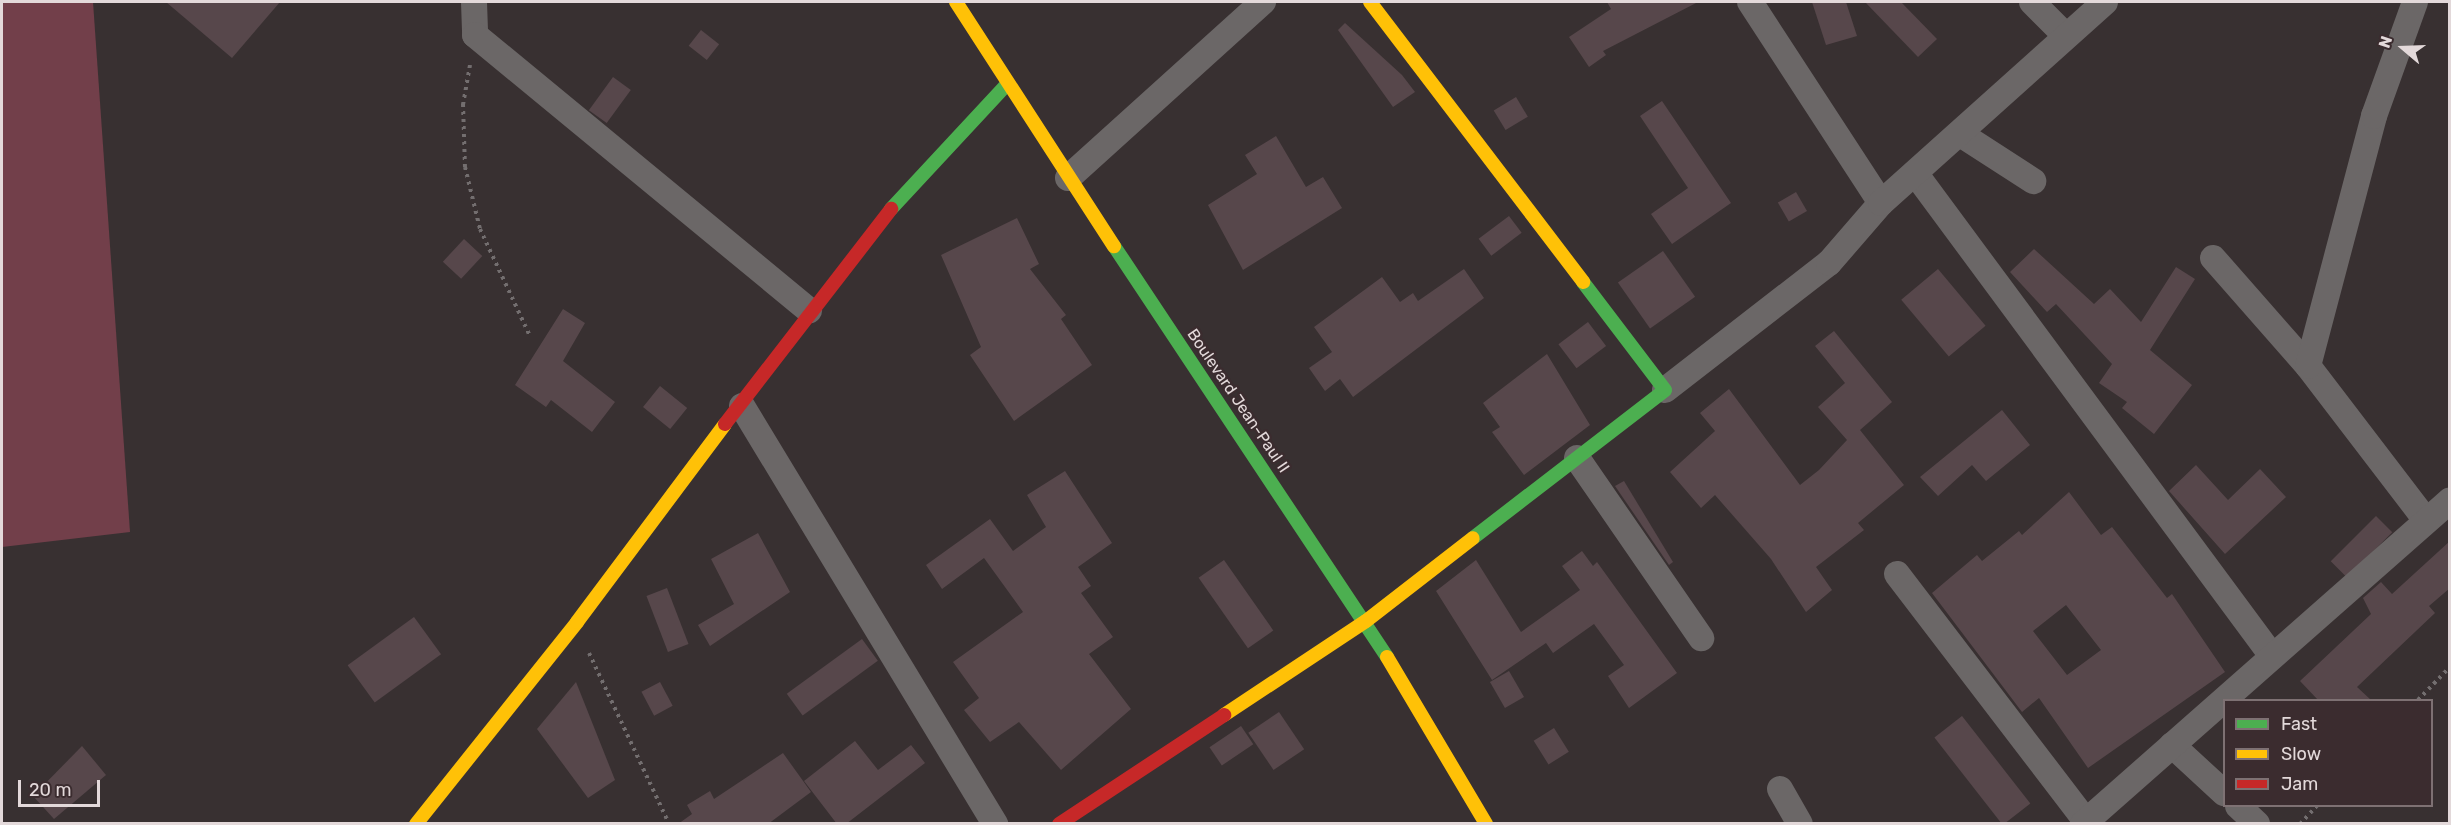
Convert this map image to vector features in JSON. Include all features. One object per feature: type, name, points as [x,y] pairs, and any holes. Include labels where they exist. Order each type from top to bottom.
[{"type":"street","points":[[474,2],[475,35],[809,310]]},
{"type":"street","name":"Boulevard Jean-Paul II","points":[[956,2],[1068,178],[1366,621],[1485,824]]},
{"type":"street","points":[[1068,178],[1263,2]]},
{"type":"street","points":[[1370,2],[1665,390]]},
{"type":"street","points":[[1750,2],[1881,203]]},
{"type":"street","points":[[2032,2],[2065,35]]},
{"type":"street","points":[[1059,824],[1366,621],[1829,263],[1881,203],[1962,135],[2065,35],[2105,2]]},
{"type":"street","points":[[2308,366],[2374,116],[2415,2]]},
{"type":"street","points":[[416,824],[577,622],[742,406],[809,310],[905,192],[1007,84]]},
{"type":"street","points":[[1962,135],[2033,181]]},
{"type":"street","points":[[1915,173],[2272,656]]},
{"type":"street","points":[[2213,258],[2308,366],[2425,519]]},
{"type":"street","points":[[742,406],[995,824]]},
{"type":"street","points":[[1577,458],[1701,638]]},
{"type":"street","points":[[2224,699],[2425,519],[2450,501]]},
{"type":"street","points":[[1897,574],[2084,822],[2223,700]]},
{"type":"street","points":[[2172,745],[2223,792]]},
{"type":"street","points":[[1780,789],[1800,824]]},
{"type":"street","points":[[2239,807],[2257,824]]},
{"type":"path","points":[[475,35],[463,104],[465,167],[480,229],[530,336]]},
{"type":"path","points":[[577,622],[620,727],[669,824]]},
{"type":"path","points":[[2419,699],[2450,667]]},
{"type":"path","points":[[2300,824],[2316,807]]},
{"type":"shaded area","points":[[2,2],[93,2],[130,532],[2,547]]},
{"type":"building","points":[[166,2],[280,2],[232,58]]},
{"type":"building","points":[[1607,2],[1698,2],[1603,51],[1606,55],[1589,67],[1569,37],[1611,9]]},
{"type":"building","points":[[1812,2],[1846,2],[1857,36],[1826,45]]},
{"type":"building","points":[[1865,2],[1901,2],[1937,39],[1918,57]]},
{"type":"building","points":[[1345,23],[1402,75],[1415,92],[1393,107],[1338,30]]},
{"type":"building","points":[[701,30],[719,44],[707,60],[689,46]]},
{"type":"building","points":[[613,77],[631,90],[607,123],[589,110]]},
{"type":"building","points":[[1516,97],[1528,117],[1506,130],[1494,110]]},
{"type":"building","points":[[1662,101],[1731,203],[1672,244],[1651,214],[1688,188],[1640,116]]},
{"type":"building","points":[[1276,136],[1306,187],[1323,177],[1342,208],[1243,270],[1208,205],[1257,174],[1245,155]]},
{"type":"building","points":[[1796,192],[1807,211],[1789,222],[1778,202]]},
{"type":"building","points":[[1509,216],[1522,233],[1491,256],[1479,239]]},
{"type":"building","points":[[1017,218],[1039,264],[1030,269],[1066,315],[1061,319],[1092,365],[1014,421],[970,355],[981,347],[941,255]]},
{"type":"building","points":[[464,239],[482,256],[461,279],[443,262]]},
{"type":"building","points":[[2034,249],[2094,304],[2110,289],[2141,322],[2176,267],[2195,279],[2150,350],[2192,385],[2154,434],[2122,408],[2127,402],[2099,383],[2112,364],[2056,304],[2047,312],[2010,272]]},
{"type":"building","points":[[1663,251],[1695,297],[1650,328],[1618,283]]},
{"type":"building","points":[[1464,269],[1484,298],[1353,397],[1340,379],[1325,391],[1309,368],[1332,352],[1314,327],[1382,277],[1400,302],[1413,293],[1418,301]]},
{"type":"building","points":[[1938,269],[1986,326],[1949,357],[1901,300]]},
{"type":"building","points":[[563,309],[585,323],[563,361],[615,402],[592,432],[551,400],[546,407],[515,385]]},
{"type":"building","points":[[1588,322],[1606,346],[1577,368],[1558,344]]},
{"type":"building","points":[[1834,331],[1892,402],[1860,430],[1904,485],[1858,523],[1864,530],[1816,567],[1832,590],[1806,612],[1771,559],[1715,495],[1701,508],[1670,472],[1715,431],[1700,413],[1729,389],[1800,485],[1819,470],[1847,440],[1818,407],[1845,383],[1815,346]]},
{"type":"building","points":[[1547,354],[1590,425],[1524,475],[1492,432],[1500,427],[1483,403]]},
{"type":"building","points":[[660,386],[687,408],[670,429],[643,407]]},
{"type":"building","points":[[2002,410],[2030,445],[1986,481],[1972,465],[1938,496],[1920,477]]},
{"type":"building","points":[[2196,465],[2228,500],[2260,469],[2286,497],[2225,554],[2169,491]]},
{"type":"building","points":[[1065,471],[1112,543],[1078,567],[1091,586],[1081,593],[1113,637],[1089,654],[1131,709],[1061,770],[1019,722],[990,742],[964,710],[979,698],[953,662],[1023,612],[984,558],[942,589],[926,565],[990,519],[1013,551],[1046,527],[1027,495]]},
{"type":"building","points":[[1624,481],[1673,562],[1669,565],[1615,486]]},
{"type":"building","points":[[2069,492],[2101,535],[2112,527],[2167,598],[2172,594],[2225,672],[2088,768],[2039,698],[2022,712],[1932,593],[1977,555],[1982,561],[2019,531],[2022,535]],"holes":[[[2066,605],[2101,650],[2067,675],[2033,631]]]},
{"type":"building","points":[[2376,516],[2392,532],[2347,578],[2331,561]]},
{"type":"building","points":[[758,533],[790,592],[710,646],[698,625],[734,604],[711,559]]},
{"type":"building","points":[[2450,541],[2450,588],[2429,606],[2435,613],[2357,687],[2370,699],[2317,699],[2300,681],[2371,614],[2363,598],[2381,582],[2392,594]]},
{"type":"building","points":[[1582,551],[1593,566],[1597,562],[1677,673],[1629,708],[1608,676],[1624,665],[1594,624],[1553,653],[1546,643],[1492,680],[1436,591],[1476,560],[1521,632],[1580,590],[1562,566]]},
{"type":"building","points":[[1224,560],[1273,630],[1248,648],[1199,578]]},
{"type":"building","points":[[667,588],[689,644],[668,652],[646,596]]},
{"type":"building","points":[[414,617],[441,654],[375,702],[348,665]]},
{"type":"building","points":[[862,639],[878,661],[803,716],[787,694]]},
{"type":"building","points":[[1509,671],[1524,697],[1505,708],[1490,682]]},
{"type":"building","points":[[576,682],[615,780],[588,798],[537,729]]},
{"type":"building","points":[[660,682],[673,706],[654,716],[641,692]]},
{"type":"building","points":[[1279,712],[1304,749],[1273,770],[1248,733]]},
{"type":"building","points":[[1962,716],[2030,803],[2002,824],[1934,738]]},
{"type":"building","points":[[1241,726],[1253,744],[1222,765],[1209,747]]},
{"type":"building","points":[[1554,728],[1569,752],[1548,764],[1534,741]]},
{"type":"building","points":[[855,741],[878,770],[911,745],[925,763],[846,824],[837,824],[804,781]]},
{"type":"building","points":[[82,746],[106,775],[54,819],[33,796]]},
{"type":"building","points":[[783,753],[811,792],[768,824],[678,824],[692,814],[687,805],[710,791],[714,799]]},
{"type":"traffic: fast","points":[[891,209],[1007,84]]},
{"type":"traffic: fast","points":[[1114,246],[1387,657]]},
{"type":"traffic: fast","points":[[1473,538],[1665,390],[1583,282]]},
{"type":"traffic: slow","points":[[956,2],[1114,246]]},
{"type":"traffic: slow","points":[[1370,2],[1583,282]]},
{"type":"traffic: slow","points":[[416,824],[577,622],[725,424]]},
{"type":"traffic: slow","points":[[1224,715],[1366,621],[1473,538]]},
{"type":"traffic: slow","points":[[1387,657],[1486,824]]},
{"type":"traffic: jam","points":[[725,424],[891,209]]},
{"type":"traffic: jam","points":[[1059,824],[1224,715]]}]
